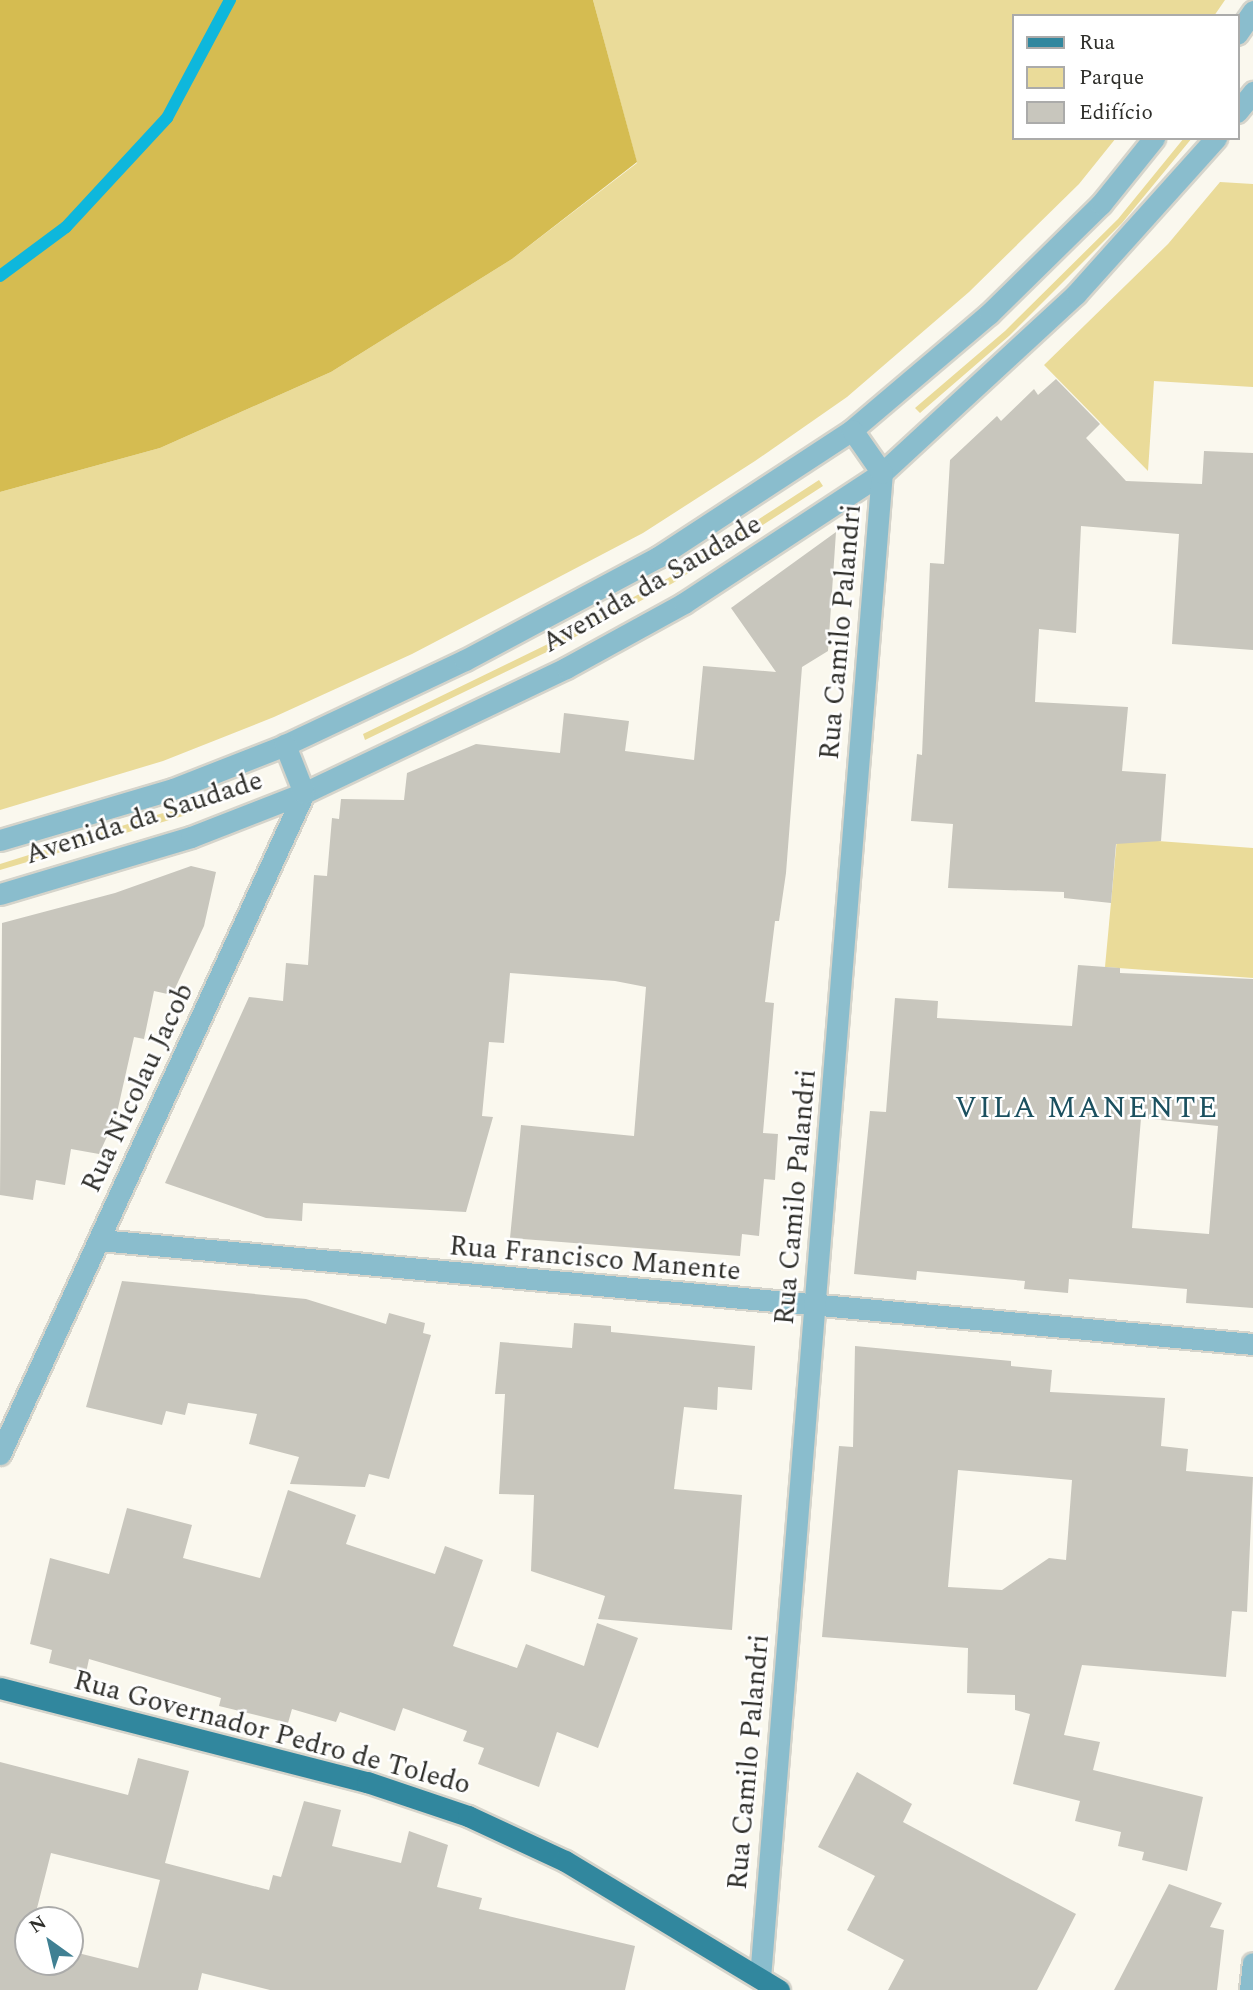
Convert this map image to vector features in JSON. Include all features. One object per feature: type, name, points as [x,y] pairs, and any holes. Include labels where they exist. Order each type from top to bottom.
[{"type":"main road","name":"Rua Governador Pedro de Toledo","points":[[0,1688],[367,1782],[468,1816],[565,1861],[779,1990]]},
{"type":"street","points":[[1239,31],[1253,11]]},
{"type":"street","points":[[1239,109],[1253,92]]},
{"type":"street","name":"Avenida da Saudade","points":[[0,840],[173,789],[285,745],[425,681],[623,577],[772,486],[852,430],[989,314],[1096,209],[1152,140]]},
{"type":"street","name":"Avenida da Saudade","points":[[0,894],[191,837],[304,793],[459,722],[684,603],[882,473],[1076,294],[1214,140]]},
{"type":"street","name":"Rua Camilo Palandri","points":[[760,1978],[882,473],[852,430]]},
{"type":"street","points":[[285,745],[304,793]]},
{"type":"street","name":"Rua Nicolau Jacob","points":[[0,1454],[304,793]]},
{"type":"street","name":"Rua Francisco Manente","points":[[99,1240],[815,1308],[1253,1344]]},
{"type":"street","points":[[1250,1990],[1253,1963]]},
{"type":"green space","points":[[593,0],[1225,0],[1215,14],[1012,14],[1012,140],[1114,140],[1079,184],[969,292],[847,397],[755,461],[643,533],[412,654],[274,717],[163,761],[0,810],[0,492],[160,448],[331,372],[512,259],[637,163]]},
{"type":"green space","points":[[1182,140],[1190,140],[1122,223],[1009,336],[920,413],[915,408],[1005,331],[1118,219]]},
{"type":"green space","points":[[1220,182],[1253,184],[1253,387],[1154,381],[1148,471],[1044,365],[1168,244]]},
{"type":"green space","points":[[819,480],[823,486],[673,583],[555,648],[365,740],[363,734],[552,642],[670,577]]},
{"type":"green space","points":[[211,798],[214,804],[183,816],[0,870],[0,864]]},
{"type":"green space","points":[[1117,838],[1253,848],[1253,978],[1105,967]]},
{"type":"shaded area","points":[[0,0],[593,0],[637,162],[512,259],[331,372],[160,448],[0,492]]},
{"type":"building","points":[[1056,379],[1100,424],[1086,438],[1126,481],[1202,484],[1204,451],[1253,453],[1253,650],[1172,644],[1179,534],[1081,526],[1076,633],[1039,629],[1035,702],[1128,707],[1122,771],[1166,774],[1161,841],[1116,844],[1111,903],[1064,898],[1064,892],[948,888],[953,824],[911,821],[917,754],[922,755],[930,563],[944,564],[950,460],[997,416],[1001,421],[1034,389],[1038,395]]},
{"type":"building","points":[[836,532],[828,651],[802,667],[786,873],[779,921],[775,921],[765,1002],[774,1003],[763,1133],[778,1134],[775,1180],[764,1179],[759,1236],[742,1234],[740,1256],[510,1238],[521,1125],[634,1136],[646,987],[615,981],[510,973],[504,1043],[489,1042],[482,1116],[493,1117],[466,1212],[303,1203],[302,1221],[266,1218],[165,1183],[249,997],[283,1001],[286,963],[308,965],[314,875],[327,876],[332,818],[339,819],[341,799],[404,800],[407,773],[476,744],[560,753],[564,713],[629,721],[625,751],[694,760],[703,666],[776,672],[731,608]]},
{"type":"building","points":[[191,866],[216,872],[204,926],[172,995],[154,991],[144,1039],[134,1037],[116,1117],[99,1154],[71,1149],[65,1185],[36,1180],[33,1200],[0,1195],[2,923],[115,893]]},
{"type":"building","points":[[1078,965],[1120,968],[1120,973],[1253,979],[1253,1308],[1186,1303],[1187,1289],[1069,1279],[1068,1293],[1024,1289],[1025,1281],[917,1271],[916,1280],[854,1274],[870,1111],[886,1112],[895,998],[938,1001],[937,1018],[1072,1026]],"holes":[[[1141,1118],[1218,1126],[1209,1234],[1132,1228]]]},
{"type":"building","points":[[122,1281],[306,1299],[386,1324],[389,1313],[425,1323],[423,1333],[431,1335],[389,1479],[369,1474],[365,1487],[290,1484],[299,1457],[249,1444],[257,1414],[188,1403],[185,1415],[166,1411],[162,1425],[86,1407]]},
{"type":"building","points":[[574,1323],[611,1326],[611,1332],[755,1346],[752,1390],[718,1387],[717,1410],[684,1407],[674,1489],[742,1495],[732,1630],[598,1619],[605,1596],[531,1571],[534,1495],[499,1494],[505,1394],[495,1394],[500,1342],[572,1348]]},
{"type":"building","points":[[855,1346],[1011,1361],[1011,1366],[1052,1370],[1050,1392],[1165,1398],[1161,1446],[1188,1449],[1186,1471],[1253,1477],[1247,1612],[1232,1611],[1226,1677],[1082,1665],[1064,1735],[1100,1742],[1093,1770],[1203,1797],[1187,1871],[1142,1860],[1144,1852],[1118,1846],[1121,1832],[1075,1821],[1080,1801],[1013,1784],[1030,1714],[1015,1710],[1015,1695],[967,1693],[968,1648],[822,1637],[839,1446],[853,1447]],"holes":[[[958,1470],[1072,1480],[1066,1560],[1049,1558],[1002,1590],[948,1587]]]},
{"type":"building","points":[[288,1490],[356,1515],[346,1544],[435,1574],[445,1546],[483,1560],[453,1646],[517,1668],[526,1644],[584,1666],[597,1623],[638,1638],[598,1748],[557,1732],[539,1787],[478,1764],[484,1748],[463,1741],[467,1731],[403,1708],[395,1731],[340,1712],[336,1722],[292,1709],[288,1723],[219,1706],[221,1698],[89,1659],[86,1673],[49,1663],[52,1650],[30,1644],[50,1558],[109,1574],[127,1508],[192,1525],[183,1558],[260,1578]]},
{"type":"building","points":[[138,1758],[189,1771],[165,1863],[269,1890],[273,1875],[281,1877],[304,1801],[341,1810],[332,1846],[401,1863],[409,1831],[448,1845],[437,1887],[482,1898],[479,1909],[635,1946],[625,1990],[270,1990],[202,1973],[198,1990],[0,1990],[0,1762],[128,1795]]},
{"type":"building","points":[[857,1772],[912,1804],[903,1822],[1076,1914],[1037,1990],[888,1990],[904,1960],[847,1930],[875,1876],[818,1847]]},
{"type":"building","points":[[1169,1884],[1222,1903],[1210,1927],[1224,1930],[1217,1990],[1114,1990]]},
{"type":"waterway","points":[[0,276],[66,227],[167,118],[230,0]]},
{"type":"district","name":"VILA MANENTE","points":[[1087,1108]]}]
